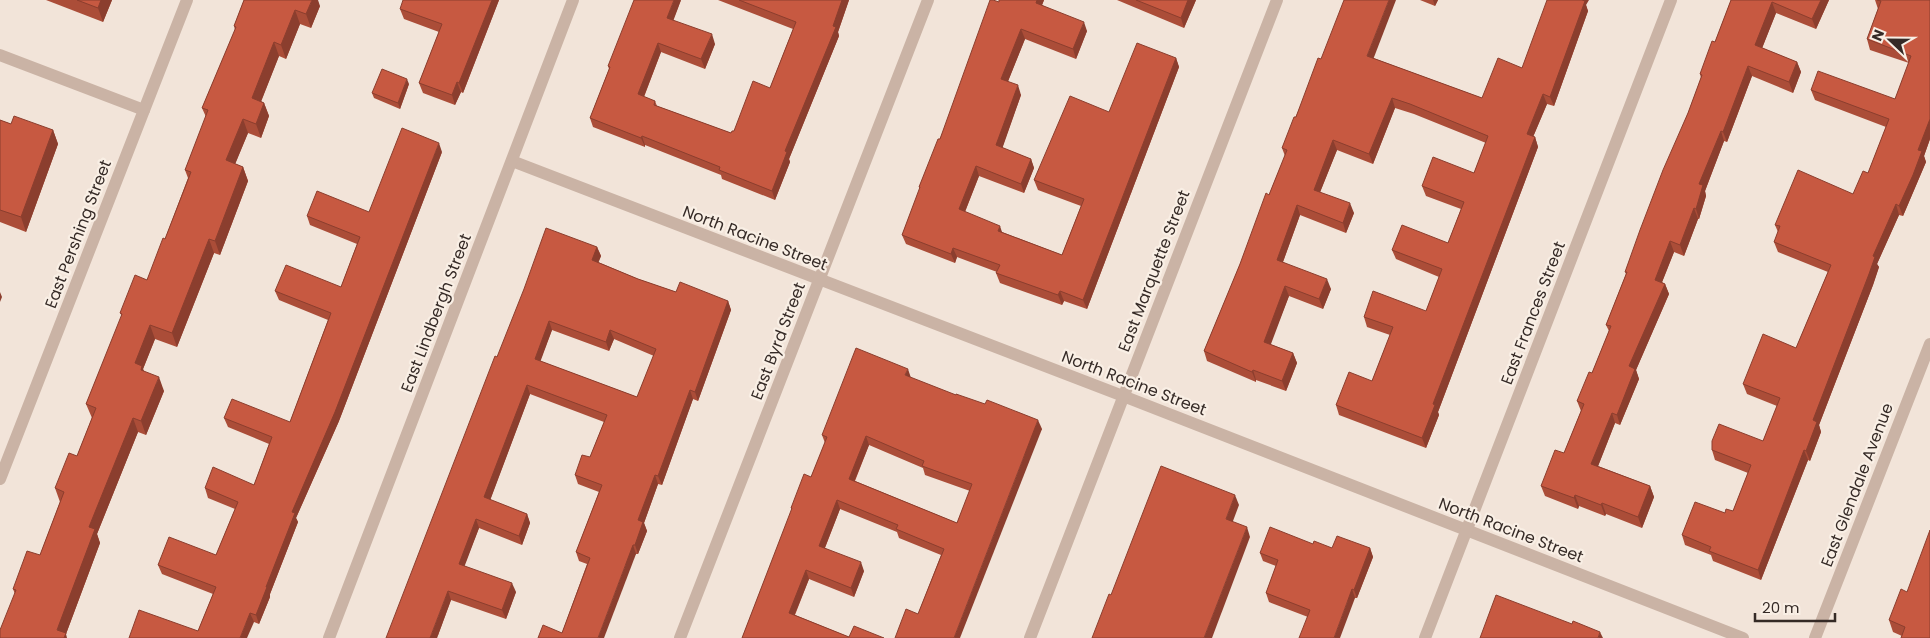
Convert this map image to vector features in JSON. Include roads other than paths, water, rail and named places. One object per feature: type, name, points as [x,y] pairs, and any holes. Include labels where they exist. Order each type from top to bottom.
[{"type":"street","name":"East Pershing Street","points":[[1,471],[186,0]]},
{"type":"street","name":"East Lindbergh Street","points":[[329,638],[574,0]]},
{"type":"street","name":"East Byrd Street","points":[[680,638],[928,0]]},
{"type":"street","name":"East Marquette Street","points":[[1030,638],[1277,0]]},
{"type":"street","name":"East Frances Street","points":[[1425,638],[1671,0]]},
{"type":"street","points":[[0,55],[144,110]]},
{"type":"street","name":"North Racine Street","points":[[512,161],[1123,396],[1743,638]]},
{"type":"street","name":"East Glendale Avenue","points":[[1815,638],[1930,344]]}]
